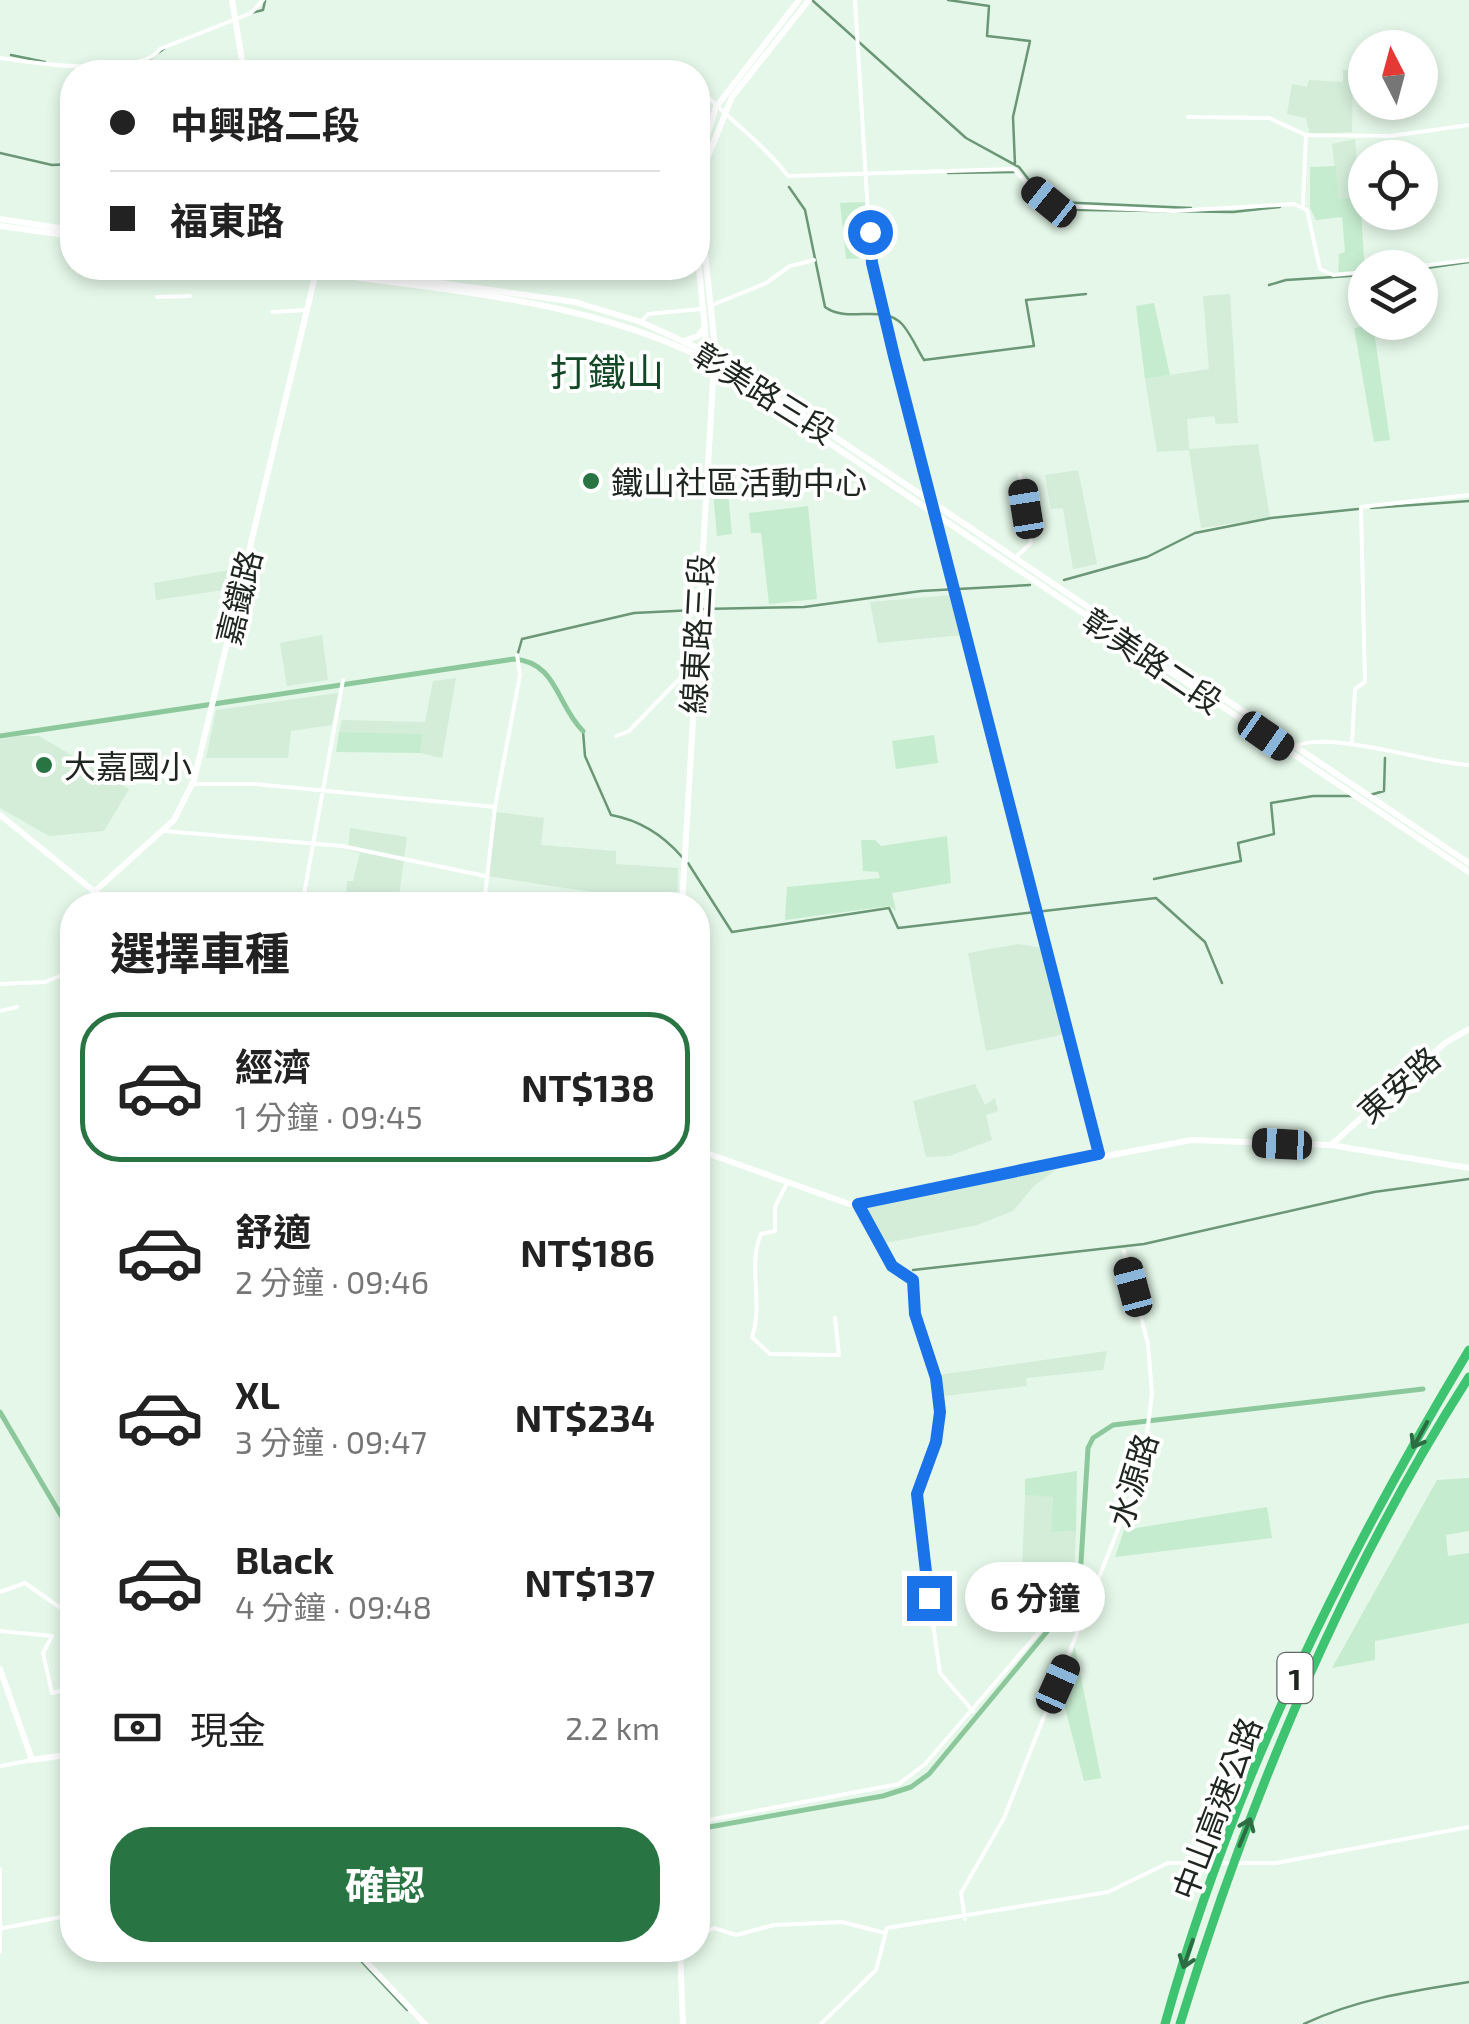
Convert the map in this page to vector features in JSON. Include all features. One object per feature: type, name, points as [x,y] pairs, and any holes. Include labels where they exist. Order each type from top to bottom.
[{"type":"highway","name":"中山高速公路","points":[[1164,2024],[1230,1832],[1287,1696],[1366,1530],[1469,1350]]},
{"type":"highway","name":"中山高速公路","points":[[1180,2024],[1228,1876],[1311,1674],[1381,1532],[1469,1377]]},
{"type":"main road","points":[[232,0],[241,60]]},
{"type":"main road","points":[[710,126],[716,107],[799,0]]},
{"type":"main road","points":[[710,150],[722,115],[752,68],[809,0]]},
{"type":"main road","points":[[0,223],[60,231]]},
{"type":"main road","name":"嘉鐵路","points":[[95,892],[164,831],[193,784],[314,280]]},
{"type":"main road","name":"彰美路三段","points":[[380,280],[580,312],[710,356]]},
{"type":"main road","name":"彰美路三段","points":[[420,280],[575,302],[641,322],[684,342],[1040,579]]},
{"type":"main road","points":[[703,280],[710,356]]},
{"type":"main road","points":[[706,280],[710,356]]},
{"type":"main road","points":[[684,342],[698,336],[706,326]]},
{"type":"main road","name":"線東路三段","points":[[683,892],[710,356]]},
{"type":"main road","name":"彰美路三段","points":[[933,507],[1016,558],[1040,579]]},
{"type":"main road","name":"彰美路二段","points":[[1040,579],[1469,872]]},
{"type":"main road","name":"彰美路二段","points":[[1291,749],[1469,863]]},
{"type":"main road","points":[[0,815],[95,892]]},
{"type":"main road","name":"東安路","points":[[1332,1145],[1445,1043],[1469,1028]]},
{"type":"main road","points":[[710,1155],[786,1185],[858,1204],[1099,1154],[1192,1140],[1332,1145],[1469,1168]]},
{"type":"main road","points":[[0,1669],[3,1688],[32,1760],[60,1756]]},
{"type":"main road","points":[[366,1962],[425,2024]]},
{"type":"main road","points":[[680,1962],[683,2024]]},
{"type":"street","points":[[150,60],[160,49],[250,12],[263,0]]},
{"type":"street","points":[[855,0],[872,263],[1099,1154]]},
{"type":"street","points":[[0,58],[60,63]]},
{"type":"street","points":[[710,100],[722,115],[763,143],[788,176],[1014,169],[1026,184],[1059,206],[1174,211],[1303,206]]},
{"type":"street","points":[[1188,117],[1269,118],[1306,134],[1390,136],[1469,125]]},
{"type":"street","points":[[1306,134],[1303,206],[1320,270],[1333,275],[1348,274]]},
{"type":"street","points":[[641,322],[642,315],[708,306],[766,284],[790,266],[814,260]]},
{"type":"street","points":[[1438,264],[1469,260]]},
{"type":"street","points":[[157,297],[190,296]]},
{"type":"street","points":[[272,312],[306,310]]},
{"type":"street","points":[[1016,558],[1031,543],[1020,475]]},
{"type":"street","points":[[1352,742],[1355,689],[1364,682],[1361,510],[1469,496]]},
{"type":"street","points":[[484,892],[520,666],[517,656]]},
{"type":"street","points":[[616,736],[629,731],[694,664]]},
{"type":"street","points":[[304,892],[343,685]]},
{"type":"street","points":[[1291,749],[1352,742],[1402,757],[1469,765]]},
{"type":"street","points":[[193,784],[326,790],[495,807]]},
{"type":"street","points":[[164,831],[342,846],[484,876]]},
{"type":"street","points":[[0,984],[46,982],[60,976]]},
{"type":"street","points":[[0,1011],[17,1006]]},
{"type":"street","points":[[786,1185],[775,1207],[775,1231],[761,1234],[756,1245],[760,1306],[752,1338],[770,1354],[839,1355],[835,1318]]},
{"type":"street","points":[[858,1204],[892,1266],[913,1280],[915,1314],[936,1378],[938,1427],[917,1494],[917,1511],[923,1528],[927,1558],[924,1566],[940,1674],[973,1711]]},
{"type":"street","name":"水源路","points":[[964,1919],[962,1893],[1004,1818],[1082,1629],[1143,1466],[1151,1419],[1148,1344],[1124,1251]]},
{"type":"street","points":[[0,1592],[25,1582],[60,1607]]},
{"type":"street","points":[[710,1820],[899,1784],[926,1764],[1045,1625],[1082,1629]]},
{"type":"street","points":[[0,1632],[52,1636],[43,1653],[52,1693],[60,1691]]},
{"type":"street","points":[[0,1766],[32,1760]]},
{"type":"street","points":[[710,1929],[736,1935],[774,1925],[842,1922],[886,1931],[1108,1892],[1168,1863],[1276,1863],[1469,1827]]},
{"type":"street","points":[[0,1869],[0,1952]]},
{"type":"street","points":[[1,1928],[60,1917]]},
{"type":"street","points":[[821,2024],[876,1970],[886,1931]]},
{"type":"shaded area","points":[[1343,70],[1348,70],[1348,120],[1352,120],[1352,132],[1310,135],[1306,118],[1287,114],[1292,84],[1307,87],[1309,80],[1343,82]]},
{"type":"shaded area","points":[[1348,141],[1348,199],[1338,200],[1332,144]]},
{"type":"shaded area","points":[[1336,166],[1338,199],[1348,198],[1348,230],[1362,230],[1363,250],[1348,250],[1348,274],[1338,275],[1339,254],[1345,252],[1342,217],[1316,220],[1310,208],[1310,167]]},
{"type":"shaded area","points":[[865,202],[868,258],[846,259],[840,203]]},
{"type":"shaded area","points":[[1230,294],[1238,423],[1216,424],[1214,416],[1187,419],[1189,449],[1258,444],[1270,518],[1201,528],[1189,450],[1157,452],[1145,379],[1209,369],[1203,296]]},
{"type":"shaded area","points":[[1154,303],[1170,375],[1145,379],[1136,306]]},
{"type":"shaded area","points":[[1356,340],[1375,340],[1390,440],[1374,442]]},
{"type":"shaded area","points":[[1078,470],[1097,564],[1073,569],[1063,508],[1051,509],[1045,475]]},
{"type":"shaded area","points":[[728,491],[732,534],[717,536],[713,493]]},
{"type":"shaded area","points":[[808,506],[817,599],[769,604],[761,533],[751,533],[749,513]]},
{"type":"shaded area","points":[[241,568],[237,588],[156,600],[154,583]]},
{"type":"shaded area","points":[[951,595],[962,635],[878,643],[870,602]]},
{"type":"shaded area","points":[[322,635],[328,680],[287,686],[280,643]]},
{"type":"shaded area","points":[[456,678],[442,758],[420,753],[423,735],[339,732],[342,720],[425,722],[433,681]]},
{"type":"shaded area","points":[[338,693],[332,725],[291,731],[288,758],[206,758],[216,710]]},
{"type":"shaded area","points":[[339,732],[423,734],[420,753],[336,752]]},
{"type":"shaded area","points":[[934,735],[938,763],[896,769],[892,741]]},
{"type":"shaded area","name":"大嘉國小","points":[[39,736],[129,789],[104,831],[49,836],[0,808],[0,740]]},
{"type":"shaded area","points":[[496,812],[544,818],[541,845],[616,851],[616,864],[678,868],[677,892],[592,892],[487,876]]},
{"type":"shaded area","points":[[350,828],[407,837],[400,892],[347,892],[347,881],[353,881],[360,853],[348,850]]},
{"type":"shaded area","points":[[947,836],[951,883],[892,893],[896,911],[889,906],[785,920],[787,887],[880,878],[878,872],[863,871],[861,840],[875,840],[881,846]]},
{"type":"shaded area","points":[[1018,944],[1043,948],[1064,1034],[986,1051],[968,953]]},
{"type":"shaded area","points":[[975,1084],[985,1105],[995,1098],[998,1111],[986,1115],[992,1140],[949,1156],[926,1157],[913,1101]]},
{"type":"shaded area","points":[[1056,1165],[1057,1169],[1034,1186],[1013,1211],[977,1225],[885,1243],[863,1206]]},
{"type":"shaded area","points":[[1107,1351],[1103,1370],[1026,1378],[1027,1386],[944,1396],[938,1375]]},
{"type":"shaded area","points":[[1077,1471],[1076,1531],[1051,1532],[1053,1497],[1025,1495],[1025,1479]]},
{"type":"shaded area","points":[[1469,1478],[1469,1531],[1446,1535],[1448,1556],[1469,1553],[1469,1623],[1375,1641],[1375,1660],[1332,1668],[1437,1480]]},
{"type":"shaded area","points":[[1025,1495],[1053,1496],[1051,1532],[1076,1531],[1074,1574],[1066,1600],[1058,1613],[1032,1632],[1020,1619]]},
{"type":"shaded area","points":[[1267,1507],[1272,1538],[1115,1557],[1124,1530]]},
{"type":"shaded area","points":[[1075,1647],[1101,1778],[1084,1781],[1059,1685]]},
{"type":"waterway","points":[[812,0],[966,138],[1019,167],[1033,185],[1057,202],[1191,208]]},
{"type":"waterway","points":[[948,0],[989,6],[987,36],[1030,41],[1013,117],[1015,165]]},
{"type":"waterway","points":[[251,13],[263,10],[265,1]]},
{"type":"waterway","points":[[148,60],[165,48]]},
{"type":"waterway","points":[[11,55],[45,62]]},
{"type":"waterway","points":[[0,153],[60,165]]},
{"type":"waterway","points":[[948,173],[1015,172]]},
{"type":"waterway","points":[[1027,186],[1054,208],[1233,212],[1280,207]]},
{"type":"waterway","points":[[789,187],[805,210],[825,307],[844,314],[894,318],[905,328],[924,360],[1034,346],[1026,300],[1086,294]]},
{"type":"waterway","points":[[1438,266],[1469,262]]},
{"type":"waterway","points":[[1269,285],[1286,280],[1348,276]]},
{"type":"waterway","points":[[1371,508],[1469,501]]},
{"type":"waterway","points":[[1064,580],[1147,557],[1195,533],[1271,518],[1358,509]]},
{"type":"waterway","points":[[703,609],[804,607],[921,591],[1030,585]]},
{"type":"waterway","points":[[518,653],[522,639],[634,613],[695,610]]},
{"type":"waterway","points":[[0,736],[514,659],[528,662],[548,677],[583,731]]},
{"type":"waterway","points":[[583,731],[585,756],[611,815],[650,830],[682,857]]},
{"type":"waterway","points":[[1370,795],[1384,791],[1385,758]]},
{"type":"waterway","points":[[1154,879],[1241,861],[1238,843],[1274,834],[1271,803],[1313,796],[1352,796]]},
{"type":"waterway","points":[[688,863],[706,892]]},
{"type":"waterway","points":[[710,898],[732,932],[889,908],[898,928],[1156,898],[1205,942],[1222,983]]},
{"type":"waterway","points":[[913,1270],[1144,1244],[1374,1192],[1469,1179]]},
{"type":"waterway","points":[[710,1827],[883,1796],[911,1787],[929,1774],[1069,1605],[1080,1579],[1088,1448],[1093,1438],[1113,1425],[1423,1389]]},
{"type":"waterway","points":[[0,1412],[60,1514]]},
{"type":"waterway","points":[[362,1962],[407,2010]]},
{"type":"waterway","points":[[1304,2024],[1364,2002],[1469,1982]]},
{"type":"place","name":"鐵山社區活動中心","points":[[591,481]]},
{"type":"place","name":"大嘉國小","points":[[44,765]]},
{"type":"district","name":"打鐵山","points":[[607,371]]},
{"type":"route","points":[[870,232],[872,263],[894,356],[1099,1154],[858,1204],[892,1266],[913,1280],[915,1314],[936,1378],[940,1412],[936,1442],[917,1494],[929,1598]]}]
